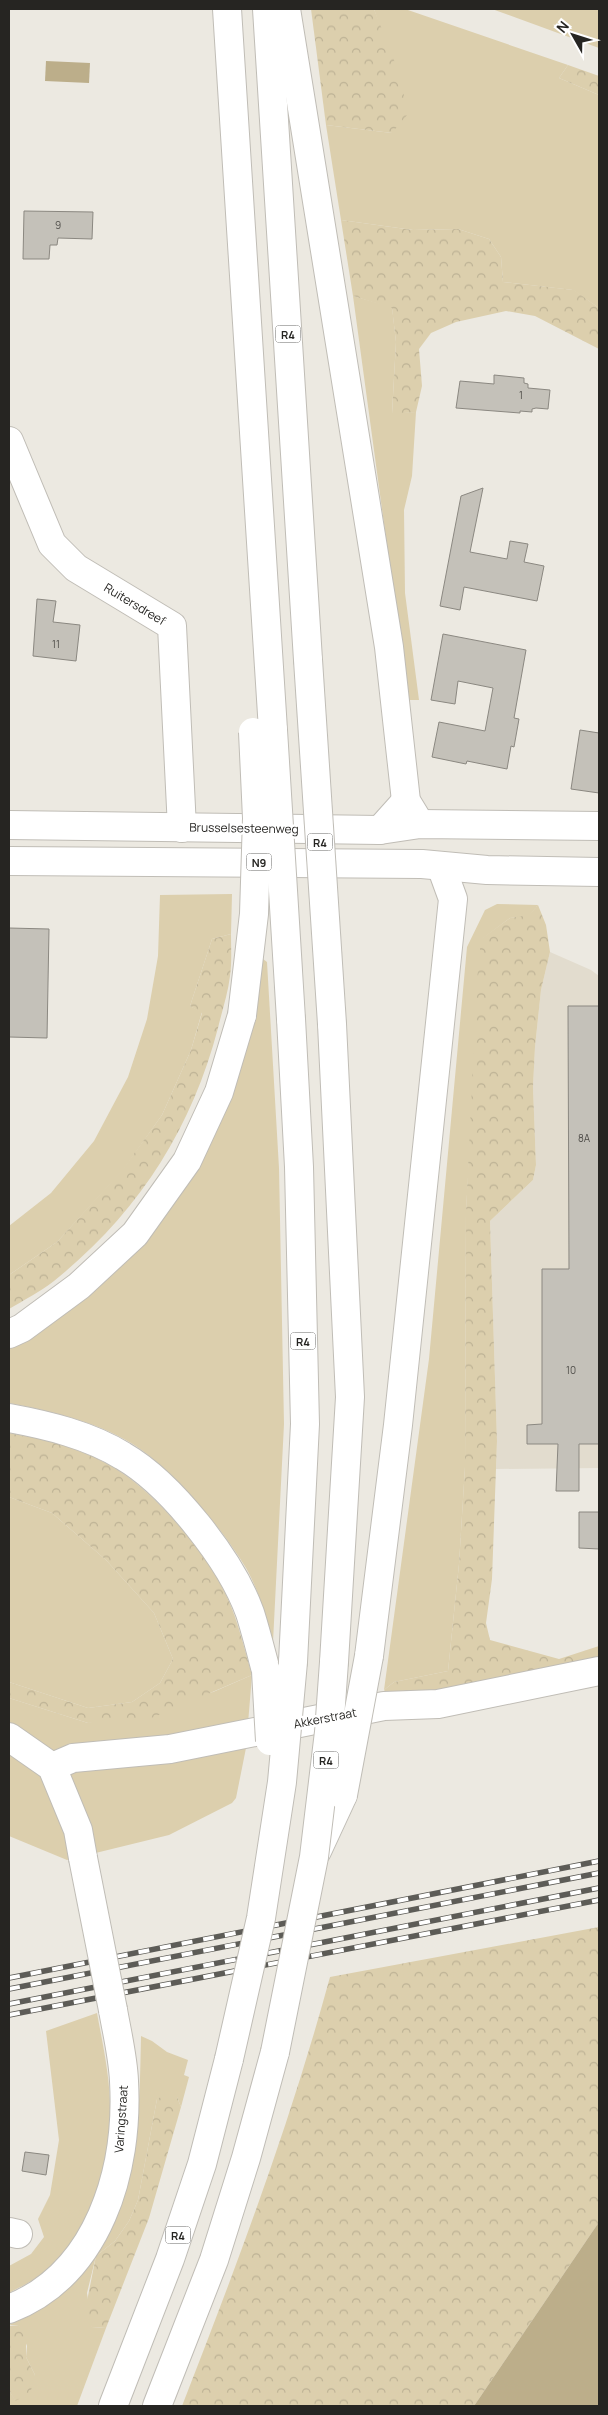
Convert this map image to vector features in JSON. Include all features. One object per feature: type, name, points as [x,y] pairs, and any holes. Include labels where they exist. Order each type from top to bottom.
[{"type":"main road","name":"R4","points":[[113,2406],[170,2259],[202,2164],[229,2059],[261,1918],[282,1782],[293,1662],[305,1424],[299,1167],[291,1019],[263,731],[269,698],[227,9]]},
{"type":"main road","name":"R4","points":[[157,2406],[214,2260],[246,2158],[275,2052],[314,1857],[329,1732],[350,1397],[332,1024],[267,9]]},
{"type":"main road","points":[[286,9],[389,647],[406,801],[441,866],[453,899],[398,1425],[369,1656],[343,1795],[314,1857]]},
{"type":"main road","name":"Ruitersdreef","points":[[9,441],[52,544],[76,568],[172,626],[182,828]]},
{"type":"main road","points":[[9,1334],[22,1328],[79,1286],[135,1234],[187,1161],[220,1092],[242,1015],[254,914],[257,818],[263,731]]},
{"type":"main road","points":[[77,860],[104,851],[361,851],[406,801]]},
{"type":"main road","name":"Brusselsesteenweg","points":[[9,825],[380,830],[420,824],[599,826]]},
{"type":"main road","name":"N9","points":[[9,861],[77,860],[441,866],[487,870],[595,871]]},
{"type":"main road","points":[[9,1418],[68,1432],[123,1455],[145,1471],[179,1504],[233,1575],[250,1612],[266,1671],[270,1741],[282,1782]]},
{"type":"main road","name":"Akkerstraat","points":[[52,1767],[72,1758],[170,1749],[384,1706],[438,1704],[599,1671]]},
{"type":"main road","points":[[9,1737],[52,1767]]},
{"type":"main road","name":"Varingstraat","points":[[9,2309],[47,2289],[82,2253],[97,2230],[109,2199],[120,2150],[125,2108],[124,2079],[78,1830],[52,1767]]},
{"type":"shaded area","points":[[46,61],[90,63],[89,83],[45,81]]},
{"type":"shaded area","points":[[550,952],[591,970],[599,976],[599,1468],[496,1469],[497,1441],[490,1221],[533,1180],[536,1165],[533,1087],[535,1047],[541,990]]},
{"type":"shaded area","points":[[599,2222],[599,2406],[474,2406]]},
{"type":"green space","points":[[311,9],[374,9],[399,73],[408,114],[392,133],[326,125]]},
{"type":"green space","points":[[374,9],[405,9],[568,65],[559,78],[599,95],[599,308],[573,290],[503,282],[501,257],[489,239],[458,229],[413,230],[341,220],[326,125],[392,133],[381,30]]},
{"type":"green space","points":[[492,9],[599,9],[599,48]]},
{"type":"green space","points":[[568,65],[599,76],[599,95],[559,78]]},
{"type":"green space","points":[[341,220],[413,230],[458,229],[489,239],[501,257],[503,282],[574,290],[599,308],[599,349],[535,316],[506,311],[456,322],[431,333],[419,349],[422,386],[416,412],[392,414],[396,342],[392,308],[353,296]]},
{"type":"green space","points":[[353,296],[392,307],[396,342],[392,413],[416,412],[412,476],[404,510],[405,593],[419,700],[408,700]]},
{"type":"green space","points":[[232,894],[231,934],[212,939],[190,1006],[202,1012],[191,1050],[162,1115],[123,1170],[57,1242],[9,1275],[9,1226],[51,1193],[94,1141],[128,1077],[147,1019],[158,956],[160,895]]},
{"type":"green space","points":[[497,904],[538,905],[529,916],[510,918],[482,939],[466,1211],[465,1467],[459,1564],[448,1671],[394,1682],[384,1690],[429,1359],[467,947],[485,910]]},
{"type":"green space","points":[[538,905],[546,925],[550,952],[541,990],[535,1047],[533,1087],[536,1165],[533,1180],[490,1221],[497,1441],[492,1579],[486,1623],[490,1640],[559,1659],[599,1646],[599,1663],[392,1700],[384,1690],[394,1682],[448,1671],[459,1564],[465,1467],[466,1211],[477,980],[481,939],[510,918],[529,915]]},
{"type":"green space","points":[[231,934],[229,982],[218,1028],[207,1066],[193,1102],[176,1136],[157,1168],[111,1228],[84,1255],[49,1285],[9,1309],[9,1275],[57,1242],[123,1169],[162,1115],[191,1050],[202,1013],[190,1006],[212,939]]},
{"type":"green space","points":[[259,956],[267,962],[279,1168],[284,1424],[273,1642],[251,1577],[236,1552],[210,1517],[162,1467],[131,1443],[117,1435],[56,1413],[9,1403],[9,1345],[195,1166]]},
{"type":"green space","points":[[9,1433],[36,1438],[78,1450],[104,1462],[130,1479],[160,1505],[200,1552],[226,1594],[235,1616],[252,1675],[147,1720],[88,1723],[9,1698],[9,1682],[88,1708],[132,1702],[160,1683],[173,1659],[154,1613],[106,1560],[52,1513],[9,1497]]},
{"type":"green space","points":[[9,1497],[52,1513],[106,1560],[154,1613],[173,1659],[160,1683],[132,1702],[88,1708],[9,1682]]},
{"type":"green space","points":[[252,1675],[246,1748],[236,1798],[232,1803],[169,1835],[67,1860],[9,1836],[9,1698],[88,1723],[213,1692]]},
{"type":"green space","points":[[599,1927],[599,2222],[474,2406],[182,2406],[262,2194],[298,2086],[330,1977]]},
{"type":"green space","points":[[97,2013],[106,2064],[110,2102],[108,2137],[100,2181],[84,2223],[59,2259],[38,2277],[9,2293],[9,2266],[31,2254],[44,2237],[38,2219],[50,2195],[59,2140],[46,2031]]},
{"type":"green space","points":[[141,2036],[152,2041],[167,2052],[188,2060],[184,2075],[189,2077],[181,2107],[177,2097],[157,2099],[138,2200],[129,2221],[115,2241],[96,2256],[87,2293],[92,2327],[106,2328],[77,2406],[9,2406],[9,2390],[15,2400],[35,2375],[26,2357],[27,2346],[19,2326],[9,2325],[49,2303],[79,2277],[101,2248],[117,2217],[128,2183],[135,2148]]},
{"type":"green space","points":[[169,2093],[177,2097],[181,2107],[149,2218],[106,2328],[92,2327],[84,2316],[96,2256],[115,2241],[129,2221],[138,2200],[157,2099]]},
{"type":"green space","points":[[9,2326],[19,2326],[26,2332],[26,2357],[35,2375],[30,2394],[15,2401],[9,2390]]},
{"type":"building","points":[[24,211],[93,212],[92,239],[58,238],[57,245],[50,245],[49,259],[23,259]]},
{"type":"building","points":[[494,375],[524,378],[524,383],[528,384],[528,388],[550,390],[548,409],[536,408],[532,409],[532,412],[520,411],[520,413],[456,408],[460,381],[494,384]]},
{"type":"building","points":[[483,488],[470,552],[507,559],[510,541],[528,544],[524,562],[544,566],[537,601],[464,587],[460,610],[440,606],[461,496]]},
{"type":"building","points":[[37,599],[56,601],[53,622],[80,625],[76,661],[33,656]]},
{"type":"building","points":[[443,634],[526,650],[514,718],[519,719],[514,747],[511,746],[507,769],[467,761],[466,764],[432,757],[439,722],[485,731],[493,688],[458,681],[455,704],[431,700]]},
{"type":"building","points":[[580,730],[599,733],[599,793],[571,789]]},
{"type":"building","points":[[9,928],[49,929],[47,1038],[9,1037]]},
{"type":"building","points":[[568,1006],[599,1006],[599,1444],[579,1444],[579,1491],[556,1491],[558,1444],[527,1444],[527,1425],[542,1424],[542,1269],[569,1269]]},
{"type":"building","points":[[579,1512],[599,1512],[599,1549],[579,1548]]},
{"type":"building","points":[[25,2152],[49,2155],[46,2175],[22,2171]]},
{"type":"railway","points":[[9,1978],[599,1861]]},
{"type":"railway","points":[[9,1989],[599,1873]]},
{"type":"railway","points":[[9,2004],[599,1888]]},
{"type":"railway","points":[[9,2015],[599,1900]]}]
